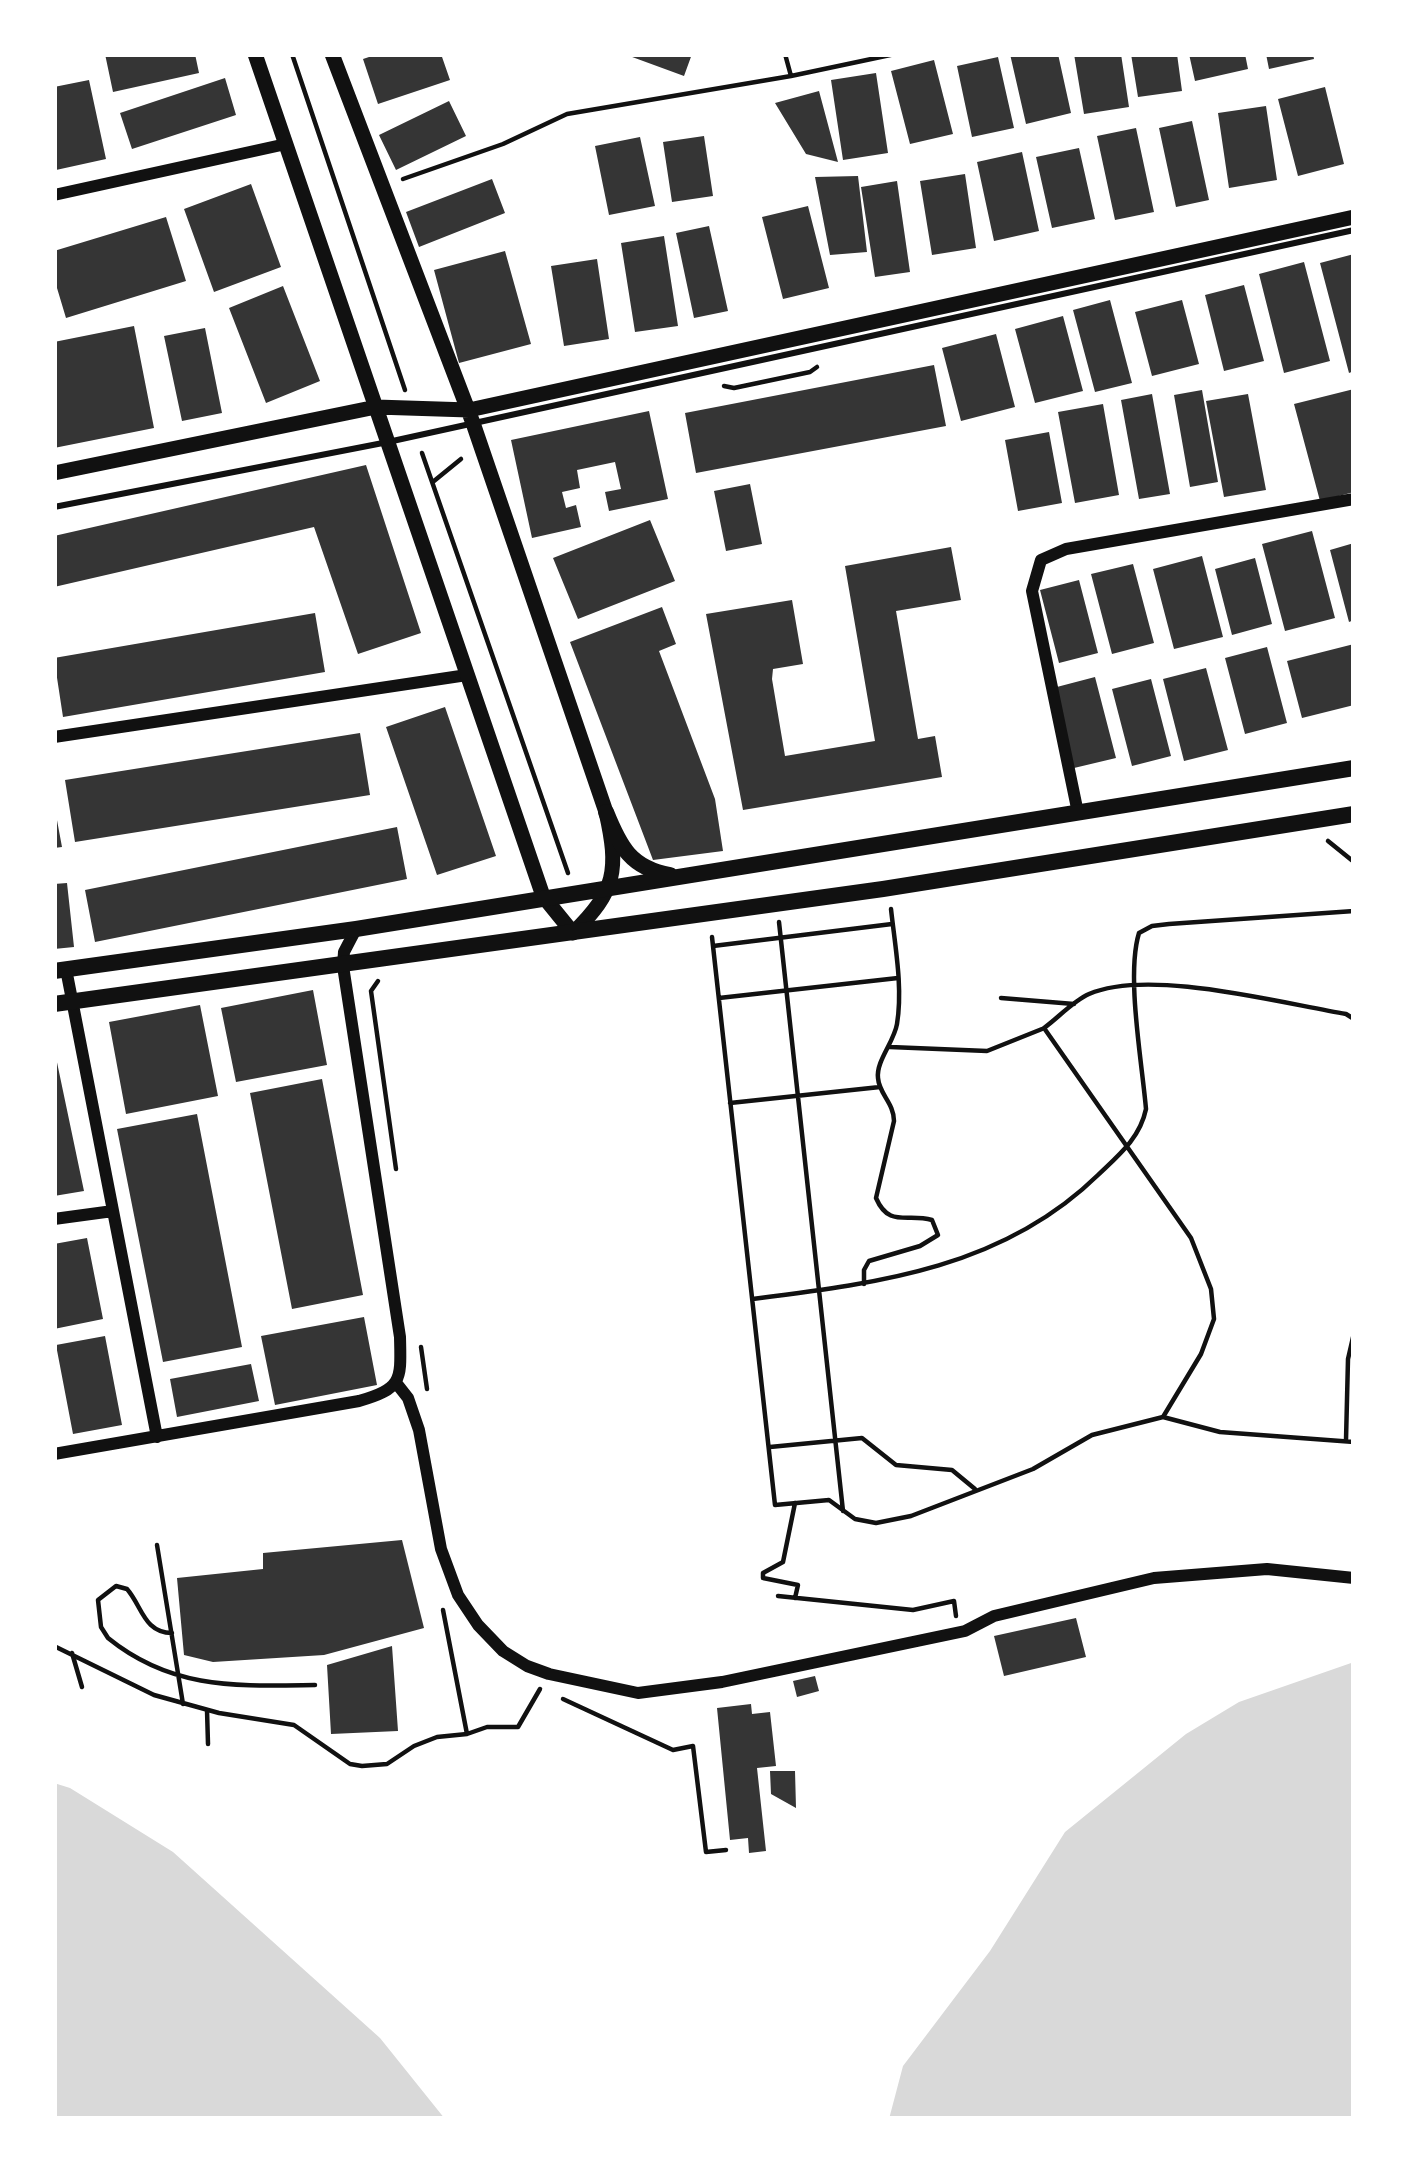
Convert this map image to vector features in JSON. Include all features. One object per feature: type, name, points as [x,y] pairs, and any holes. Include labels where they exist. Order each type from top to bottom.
[{"type":"main road","points":[[60,970],[356,929],[543,896],[610,890],[1354,768]]},
{"type":"main road","points":[[606,812],[620,846],[633,862],[683,878]]},
{"type":"main road","points":[[63,1003],[778,904],[1354,814]]},
{"type":"street","points":[[255,54],[543,896],[572,933],[610,890],[614,867],[606,812],[471,417],[332,54]]},
{"type":"street","points":[[54,195],[286,144]]},
{"type":"street","points":[[54,473],[376,407],[471,417],[1354,217]]},
{"type":"street","points":[[1078,813],[1032,591],[1041,560],[1066,549],[1354,499]]},
{"type":"street","points":[[54,736],[467,675]]},
{"type":"street","points":[[356,929],[343,965],[400,1337],[399,1379],[419,1430],[437,1530],[458,1594],[503,1651],[550,1675],[638,1693],[722,1682],[958,1632],[994,1616],[1154,1578],[1268,1569],[1354,1578]]},
{"type":"street","points":[[60,970],[63,1003],[113,1211],[157,1437]]},
{"type":"street","points":[[54,1219],[113,1211]]},
{"type":"street","points":[[54,1454],[359,1401],[387,1393],[399,1379]]},
{"type":"lane","points":[[54,507],[388,442],[471,417],[1354,230]]},
{"type":"path","points":[[292,54],[403,381]]},
{"type":"path","points":[[785,54],[791,76]]},
{"type":"path","points":[[380,187],[503,144],[567,114],[895,54]]},
{"type":"path","points":[[434,481],[574,892]]},
{"type":"path","points":[[1328,842],[1354,862]]},
{"type":"path","points":[[778,904],[844,1511]]},
{"type":"path","points":[[864,1284],[869,1262],[920,1246],[938,1235],[932,1220],[887,1216],[876,1198],[894,1121],[894,1109],[880,1087],[878,1072],[898,1018],[891,909]]},
{"type":"path","points":[[752,1299],[936,1269],[1014,1239],[1056,1212],[1127,1147],[1142,1127],[1146,1109],[1136,985],[1139,934],[1152,926],[1354,911]]},
{"type":"path","points":[[712,946],[892,924]]},
{"type":"path","points":[[712,937],[776,1505],[829,1500],[856,1519],[894,1520],[1033,1469],[1092,1435],[1163,1417],[1188,1426],[1276,1439],[1354,1442]]},
{"type":"path","points":[[388,976],[371,991],[397,1171]]},
{"type":"path","points":[[718,998],[898,978]]},
{"type":"path","points":[[890,1047],[987,1051],[1045,1028],[1082,997],[1136,985],[1180,987],[1354,1019]]},
{"type":"path","points":[[1001,998],[1074,1004]]},
{"type":"path","points":[[1045,1028],[1191,1238],[1211,1289],[1214,1319],[1201,1354],[1163,1417]]},
{"type":"path","points":[[730,1103],[880,1087]]},
{"type":"path","points":[[419,1328],[429,1406]]},
{"type":"path","points":[[1346,1440],[1348,1359],[1354,1333]]},
{"type":"path","points":[[769,1448],[862,1438],[896,1465],[952,1470],[975,1489]]},
{"type":"path","points":[[795,1599],[797,1585],[763,1578],[763,1574],[783,1562],[796,1503]]},
{"type":"path","points":[[157,1545],[183,1704]]},
{"type":"path","points":[[172,1633],[146,1622],[127,1589],[116,1586],[98,1600],[101,1627],[108,1637],[179,1678],[217,1684],[315,1685]]},
{"type":"path","points":[[439,1593],[467,1734]]},
{"type":"path","points":[[778,1596],[913,1610],[945,1603]]},
{"type":"path","points":[[54,1646],[154,1695],[294,1725],[350,1764],[375,1767],[437,1737],[487,1726],[518,1727],[550,1675]]},
{"type":"path","points":[[72,1653],[82,1688]]},
{"type":"path","points":[[559,1697],[673,1750],[693,1746],[706,1852],[727,1850]]},
{"type":"path","points":[[207,1710],[208,1744]]},
{"type":"shaded area","points":[[1354,1662],[1354,2119],[889,2119],[903,2066],[990,1951],[1065,1832],[1186,1734],[1239,1702]]},
{"type":"shaded area","points":[[54,1783],[70,1788],[173,1852],[380,2038],[445,2119],[54,2119]]},
{"type":"building","points":[[105,54],[195,54],[199,73],[113,92]]},
{"type":"building","points":[[378,54],[441,54],[450,80],[378,104],[363,59]]},
{"type":"building","points":[[624,54],[692,54],[684,76]]},
{"type":"building","points":[[1010,54],[1058,54],[1071,113],[1026,124]]},
{"type":"building","points":[[1074,54],[1121,54],[1129,107],[1084,114]]},
{"type":"building","points":[[1131,54],[1177,54],[1182,91],[1138,97]]},
{"type":"building","points":[[1189,54],[1245,54],[1248,69],[1195,81]]},
{"type":"building","points":[[1266,54],[1313,54],[1314,59],[1269,69]]},
{"type":"building","points":[[998,57],[1014,128],[972,137],[957,66]]},
{"type":"building","points":[[934,60],[953,134],[910,144],[891,71]]},
{"type":"building","points":[[876,73],[888,153],[843,160],[831,80]]},
{"type":"building","points":[[225,78],[236,115],[132,149],[120,113]]},
{"type":"building","points":[[89,80],[106,159],[56,170],[54,87]]},
{"type":"building","points":[[1325,87],[1344,164],[1298,176],[1278,99]]},
{"type":"building","points":[[819,91],[838,162],[806,154],[775,103]]},
{"type":"building","points":[[449,101],[466,136],[396,170],[379,135]]},
{"type":"building","points":[[1266,106],[1277,180],[1229,188],[1218,113]]},
{"type":"building","points":[[1192,121],[1209,200],[1176,207],[1159,128]]},
{"type":"building","points":[[1136,128],[1154,212],[1115,220],[1097,136]]},
{"type":"building","points":[[704,136],[713,196],[672,202],[663,142]]},
{"type":"building","points":[[640,137],[655,206],[609,215],[595,146]]},
{"type":"building","points":[[1079,148],[1095,219],[1052,228],[1036,157]]},
{"type":"building","points":[[1022,152],[1039,231],[994,241],[977,162]]},
{"type":"building","points":[[965,174],[976,248],[932,255],[920,181]]},
{"type":"building","points":[[858,176],[867,252],[830,255],[815,177]]},
{"type":"building","points":[[492,179],[505,213],[419,247],[406,212]]},
{"type":"building","points":[[897,181],[910,272],[875,277],[861,187]]},
{"type":"building","points":[[251,184],[281,267],[214,292],[184,209]]},
{"type":"building","points":[[808,206],[829,288],[783,299],[762,217]]},
{"type":"building","points":[[166,217],[186,281],[66,318],[54,278],[54,251]]},
{"type":"building","points":[[709,226],[728,311],[694,318],[676,233]]},
{"type":"building","points":[[664,236],[678,326],[635,332],[621,243]]},
{"type":"building","points":[[505,251],[531,344],[459,363],[434,270]]},
{"type":"building","points":[[1354,254],[1354,371],[1349,373],[1320,263]]},
{"type":"building","points":[[597,259],[609,339],[564,346],[551,266]]},
{"type":"building","points":[[1304,262],[1330,361],[1284,373],[1259,274]]},
{"type":"building","points":[[1244,285],[1264,361],[1224,371],[1205,295]]},
{"type":"building","points":[[283,286],[320,381],[266,403],[229,308]]},
{"type":"building","points":[[1110,300],[1132,383],[1095,392],[1073,310]]},
{"type":"building","points":[[1182,300],[1199,364],[1152,376],[1135,312]]},
{"type":"building","points":[[1063,316],[1083,391],[1035,403],[1015,329]]},
{"type":"building","points":[[134,326],[154,428],[54,448],[54,342]]},
{"type":"building","points":[[205,328],[222,413],[182,421],[164,336]]},
{"type":"building","points":[[996,334],[1015,407],[961,421],[942,348]]},
{"type":"building","points":[[934,365],[946,426],[696,473],[685,413]]},
{"type":"building","points":[[1354,389],[1354,492],[1320,501],[1294,404]]},
{"type":"building","points":[[1202,390],[1218,482],[1190,487],[1174,395]]},
{"type":"building","points":[[1152,394],[1170,494],[1139,499],[1121,400]]},
{"type":"building","points":[[1248,394],[1266,490],[1224,497],[1206,401]]},
{"type":"building","points":[[1103,404],[1119,495],[1075,503],[1058,412]]},
{"type":"building","points":[[649,411],[668,499],[609,511],[605,492],[621,489],[615,462],[577,470],[580,488],[562,492],[566,508],[576,505],[581,527],[532,538],[511,440]]},
{"type":"building","points":[[1049,432],[1062,503],[1018,511],[1005,440]]},
{"type":"building","points":[[366,465],[421,633],[358,654],[314,527],[54,587],[54,536]]},
{"type":"building","points":[[750,484],[762,544],[726,551],[714,491]]},
{"type":"building","points":[[650,520],[675,581],[578,619],[553,558]]},
{"type":"building","points":[[1312,531],[1335,618],[1285,631],[1262,544]]},
{"type":"building","points":[[1354,543],[1354,620],[1349,622],[1330,550]]},
{"type":"building","points":[[951,547],[961,600],[896,611],[918,739],[935,736],[942,777],[743,810],[706,614],[792,600],[803,664],[773,669],[772,679],[785,756],[875,741],[845,566]]},
{"type":"building","points":[[1202,556],[1223,637],[1174,649],[1153,569]]},
{"type":"building","points":[[1255,558],[1272,624],[1232,635],[1215,569]]},
{"type":"building","points":[[1133,564],[1154,643],[1112,654],[1091,574]]},
{"type":"building","points":[[1079,580],[1098,653],[1059,663],[1040,590]]},
{"type":"building","points":[[662,607],[676,644],[659,651],[715,799],[723,851],[653,860],[570,642]]},
{"type":"building","points":[[315,613],[325,672],[63,717],[54,658]]},
{"type":"building","points":[[1354,644],[1354,705],[1302,718],[1287,661]]},
{"type":"building","points":[[1267,647],[1287,723],[1245,734],[1225,658]]},
{"type":"building","points":[[1206,668],[1228,750],[1184,761],[1163,679]]},
{"type":"building","points":[[1095,677],[1116,758],[1074,768],[1053,688]]},
{"type":"building","points":[[1151,679],[1171,756],[1132,766],[1112,689]]},
{"type":"building","points":[[445,707],[496,856],[437,875],[386,727]]},
{"type":"building","points":[[360,733],[370,795],[75,842],[65,780]]},
{"type":"building","points":[[54,804],[62,847],[54,848]]},
{"type":"building","points":[[397,827],[407,879],[95,942],[85,890]]},
{"type":"building","points":[[67,883],[74,947],[54,949],[54,884]]},
{"type":"building","points":[[313,990],[327,1065],[236,1082],[221,1008]]},
{"type":"building","points":[[200,1005],[218,1096],[126,1114],[109,1022]]},
{"type":"building","points":[[54,1048],[84,1191],[54,1196]]},
{"type":"building","points":[[322,1079],[363,1295],[292,1309],[250,1093]]},
{"type":"building","points":[[197,1114],[242,1347],[163,1362],[117,1129]]},
{"type":"building","points":[[87,1238],[103,1319],[54,1329],[54,1244]]},
{"type":"building","points":[[364,1317],[377,1385],[275,1405],[261,1336]]},
{"type":"building","points":[[105,1336],[122,1425],[73,1434],[56,1345]]},
{"type":"building","points":[[251,1364],[259,1401],[177,1417],[170,1379]]},
{"type":"building","points":[[402,1540],[424,1628],[324,1655],[213,1662],[184,1655],[177,1578],[263,1569],[263,1553]]},
{"type":"building","points":[[1076,1618],[1086,1657],[1004,1676],[994,1636]]},
{"type":"building","points":[[392,1646],[398,1731],[331,1734],[327,1665]]},
{"type":"building","points":[[815,1676],[819,1691],[797,1697],[793,1681]]},
{"type":"building","points":[[751,1704],[752,1714],[770,1712],[776,1766],[757,1768],[766,1851],[749,1853],[748,1838],[730,1840],[717,1708]]},
{"type":"building","points":[[770,1771],[795,1771],[796,1808],[771,1794]]}]
